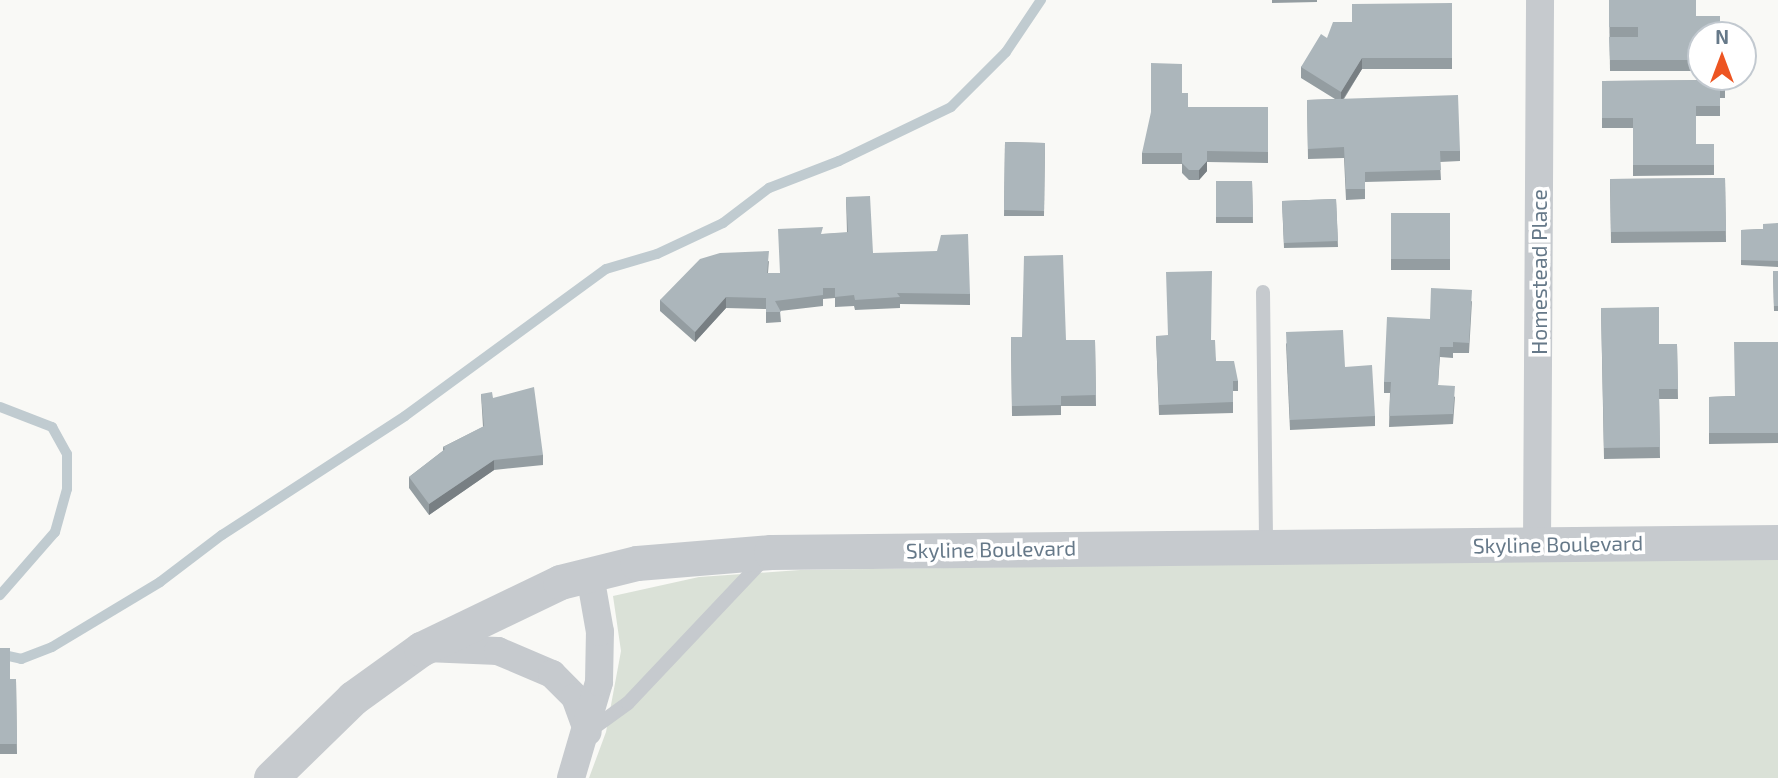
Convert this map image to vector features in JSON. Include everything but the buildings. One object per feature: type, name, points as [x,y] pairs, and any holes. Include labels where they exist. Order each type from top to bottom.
[{"type":"street","name":"Homestead Place","points":[[1537,544],[1540,0]]},
{"type":"street","name":"Skyline Boulevard","points":[[271,778],[353,698],[421,649],[505,605],[590,575],[637,563],[771,552],[1778,542]]},
{"type":"street","points":[[571,778],[588,732],[599,669],[600,632],[590,575]]},
{"type":"street","points":[[421,649],[498,651],[552,674],[575,697],[588,732]]},
{"type":"lane","points":[[1263,292],[1266,547]]},
{"type":"lane","points":[[588,732],[628,703],[771,552]]},
{"type":"shaded area","points":[[1778,556],[1778,778],[589,778],[606,732],[621,651],[613,596],[699,577],[800,570]]},
{"type":"waterway","points":[[0,654],[21,659],[52,647],[160,582],[222,535],[405,416],[606,269],[657,254],[723,223],[769,188],[839,161],[951,107],[1006,52],[1041,0]]},
{"type":"waterway","points":[[0,407],[52,427],[67,454],[67,489],[55,532],[0,595]]}]
